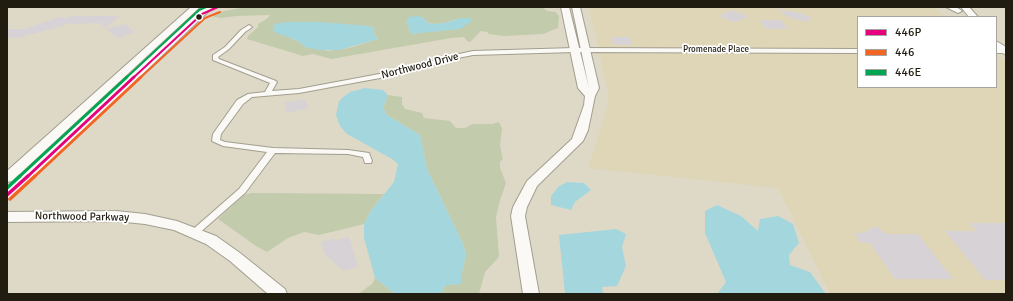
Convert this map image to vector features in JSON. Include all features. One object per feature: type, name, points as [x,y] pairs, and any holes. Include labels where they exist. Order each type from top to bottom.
[{"type":"street","points":[[7,178],[198,9],[218,7]]},
{"type":"street","points":[[565,7],[583,88],[590,96]]},
{"type":"street","points":[[531,294],[518,216],[520,207],[532,184],[567,153],[577,141],[582,130],[590,96],[594,88],[576,7]]},
{"type":"street","points":[[950,7],[972,16]]},
{"type":"street","points":[[7,195],[198,9]]},
{"type":"street","points":[[249,27],[243,31],[227,48],[215,56],[216,60],[274,82],[267,94]]},
{"type":"street","points":[[997,38],[1004,49]]},
{"type":"street","name":"Promenade Place","points":[[574,50],[857,51]]},
{"type":"street","name":"Northwood Drive","points":[[273,150],[223,144],[216,141],[217,134],[240,102],[250,95],[299,91],[407,71],[445,58],[473,53],[574,50]]},
{"type":"street","points":[[194,233],[242,190],[273,150],[348,152],[366,155],[368,161]]},
{"type":"street","name":"Northwood Parkway","points":[[7,217],[129,217],[176,226],[211,240],[235,257],[276,293]]},
{"type":"shaded area","points":[[589,7],[933,7],[945,16],[857,16],[857,88],[997,88],[997,55],[1006,61],[1006,294],[830,294],[778,188],[588,168],[608,105],[608,93]]},
{"type":"green space","points":[[246,7],[542,7],[547,11],[556,12],[559,16],[558,28],[543,34],[504,36],[489,34],[481,31],[470,42],[464,37],[451,38],[331,59],[313,54],[303,56],[247,39],[248,36],[258,27],[258,24],[270,15],[221,18],[214,17],[214,14]],"holes":[[[422,17],[428,23],[435,24],[456,19],[441,30],[411,34],[406,21]],[[304,22],[369,26],[375,29],[373,32],[378,39],[349,48],[328,51],[302,44],[288,37]]]},
{"type":"green space","points":[[388,95],[402,97],[402,104],[405,109],[422,113],[424,118],[450,121],[456,128],[465,128],[473,124],[492,124],[499,122],[502,128],[500,146],[503,159],[500,162],[500,168],[506,183],[496,217],[499,257],[485,272],[479,294],[441,294],[446,285],[462,284],[462,273],[466,254],[463,244],[427,169],[420,135],[387,115],[383,108]]},
{"type":"green space","points":[[252,193],[384,194],[370,212],[364,224],[319,235],[304,232],[288,238],[267,252],[218,219],[244,195]]},
{"type":"green space","points":[[375,278],[395,294],[358,294],[372,284]]},
{"type":"water","points":[[409,17],[422,17],[428,23],[435,24],[461,18],[472,19],[472,21],[460,29],[411,34],[406,21]]},
{"type":"water","points":[[287,22],[319,22],[369,26],[375,29],[373,32],[378,39],[339,50],[319,50],[305,47],[298,41],[274,32],[273,28],[275,24]]},
{"type":"water","points":[[365,88],[383,90],[388,95],[383,108],[387,115],[420,135],[427,169],[463,244],[466,254],[462,273],[462,284],[446,285],[441,294],[395,294],[375,278],[364,238],[364,224],[370,212],[394,182],[398,164],[392,159],[347,134],[340,126],[336,115],[339,101],[342,98],[350,92]]},
{"type":"water","points":[[567,182],[584,183],[591,190],[575,202],[571,210],[551,205],[551,196],[558,187]]},
{"type":"water","points":[[717,205],[741,216],[758,231],[760,219],[778,216],[793,224],[799,243],[789,255],[790,265],[810,272],[826,294],[717,294],[726,282],[705,233],[705,211]]},
{"type":"water","points":[[616,229],[626,234],[622,247],[626,266],[617,286],[602,287],[603,294],[565,294],[559,235]]},
{"type":"building","points":[[777,8],[812,17],[806,22],[788,17]]},
{"type":"building","points":[[731,10],[749,16],[734,22],[719,16]]},
{"type":"building","points":[[70,16],[120,16],[105,28],[100,23],[69,24],[18,38],[7,37],[7,29],[24,29],[59,17],[67,18]]},
{"type":"building","points":[[759,20],[781,20],[788,29],[766,29]]},
{"type":"building","points":[[125,24],[135,32],[117,38],[106,29]]},
{"type":"building","points":[[611,37],[629,37],[632,45],[614,45]]},
{"type":"building","points":[[305,99],[308,108],[287,113],[284,103]]},
{"type":"building","points":[[969,223],[1006,223],[1006,280],[985,280],[945,231],[977,231]]},
{"type":"building","points":[[875,226],[887,234],[918,234],[953,279],[895,279],[870,243],[861,243],[854,233],[863,233]]},
{"type":"building","points":[[349,237],[358,266],[344,271],[324,254],[321,242],[335,238],[336,240]]},
{"type":"transit line","name":"446E","points":[[7,188],[199,10],[206,7]]},
{"type":"transit line","name":"446P","points":[[7,195],[202,14],[218,7]]},
{"type":"transit line","name":"446","points":[[10,199],[205,18],[220,12]]}]
